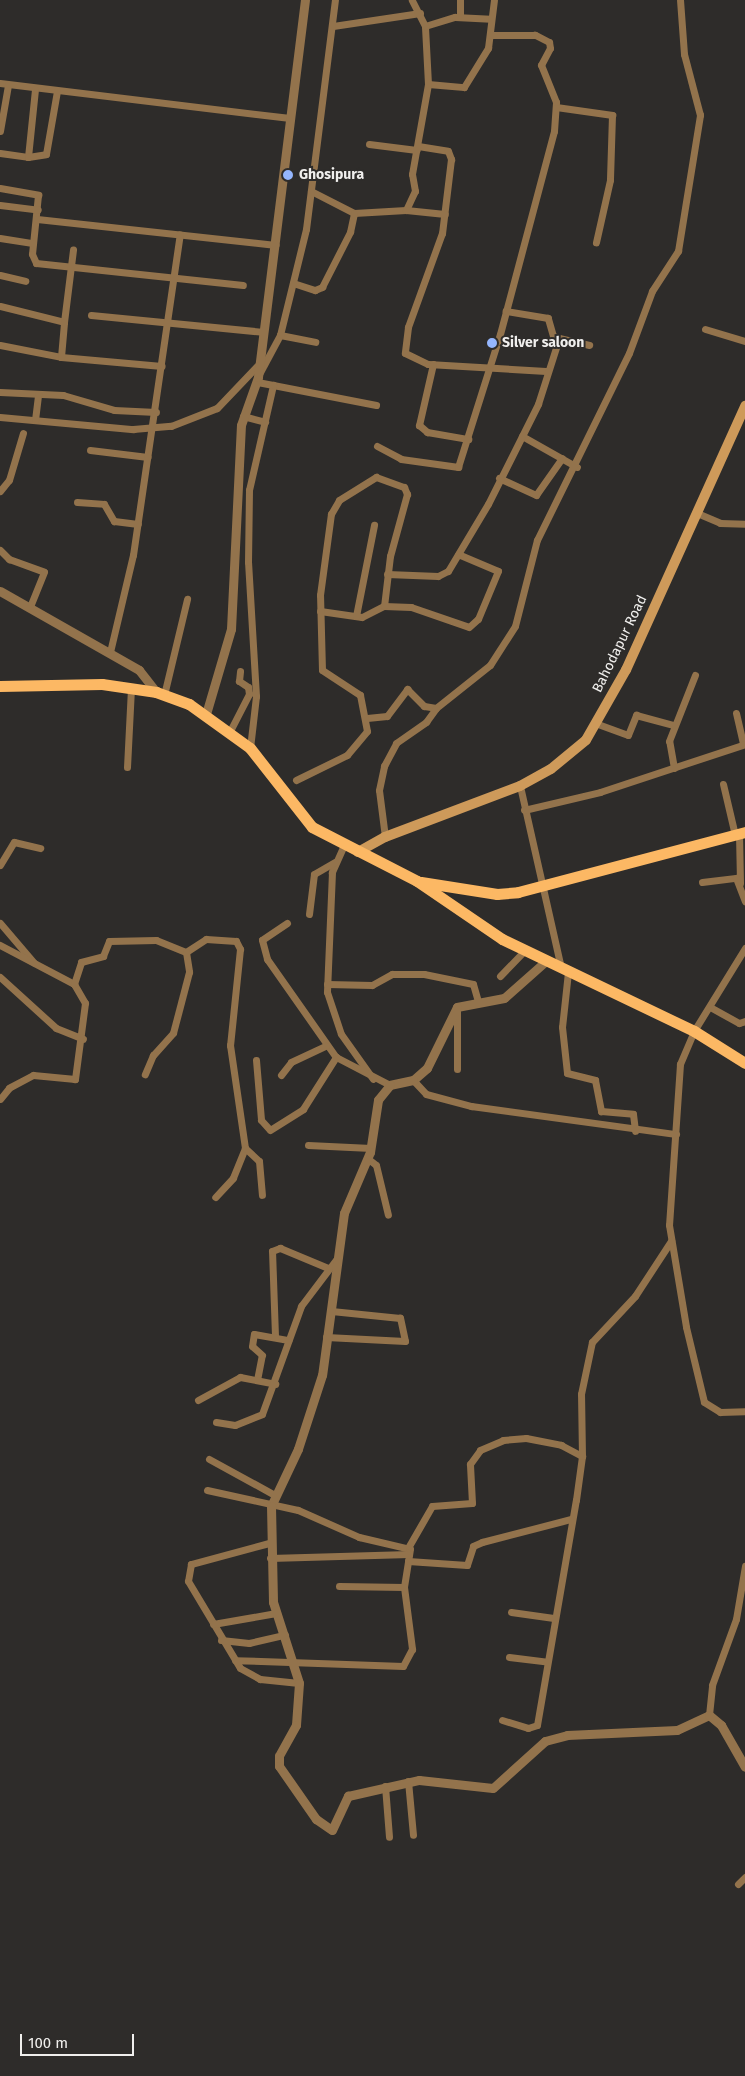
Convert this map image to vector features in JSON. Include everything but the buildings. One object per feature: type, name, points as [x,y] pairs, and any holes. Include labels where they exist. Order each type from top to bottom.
[{"type":"main road","name":"Bahodapur Road","points":[[358,852],[385,837],[520,786],[575,752],[595,723],[626,670],[745,406]]},
{"type":"main road","points":[[0,686],[73,682],[131,688],[160,693],[206,714],[250,748],[307,822],[344,845],[417,881],[525,950],[694,1031],[745,1063]]},
{"type":"main road","points":[[417,881],[497,894],[542,886],[739,833]]},
{"type":"street","points":[[257,380],[257,366],[276,245],[305,0]]},
{"type":"street","points":[[206,714],[232,621],[237,460],[243,416],[257,380],[280,335],[293,283],[311,191],[335,0]]},
{"type":"street","points":[[406,210],[414,194],[412,174],[428,84],[425,26],[412,0]]},
{"type":"street","points":[[460,0],[460,17]]},
{"type":"street","points":[[428,84],[464,87],[491,35],[490,19],[494,0]]},
{"type":"street","points":[[385,837],[379,790],[384,766],[396,743],[426,722],[436,708],[490,665],[507,642],[537,540],[577,467],[652,290],[673,261],[681,239],[700,115],[684,54],[680,0]]},
{"type":"street","points":[[333,26],[420,14]]},
{"type":"street","points":[[425,26],[460,17],[490,19]]},
{"type":"street","points":[[378,446],[401,459],[455,468],[461,464],[506,311],[556,107],[541,65],[550,48],[549,42],[535,35],[491,35]]},
{"type":"street","points":[[0,83],[290,118]]},
{"type":"street","points":[[0,131],[8,84]]},
{"type":"street","points":[[28,157],[35,88]]},
{"type":"street","points":[[0,153],[28,157],[46,154],[57,91]]},
{"type":"street","points":[[556,107],[612,115],[610,180],[596,242]]},
{"type":"street","points":[[369,144],[417,148],[450,154],[445,214],[404,343],[408,357],[433,364],[490,365],[546,371]]},
{"type":"street","points":[[0,188],[35,194],[38,210],[33,243],[36,263],[71,268],[173,276],[243,285]]},
{"type":"street","points":[[311,191],[354,213],[406,210],[445,214]]},
{"type":"street","points":[[0,205],[38,210]]},
{"type":"street","points":[[293,283],[319,289],[350,232],[354,213]]},
{"type":"street","points":[[36,218],[276,245]]},
{"type":"street","points":[[110,652],[128,585],[156,412],[180,234]]},
{"type":"street","points":[[0,238],[33,243]]},
{"type":"street","points":[[61,356],[74,250]]},
{"type":"street","points":[[0,275],[25,281]]},
{"type":"street","points":[[0,306],[64,322]]},
{"type":"street","points":[[506,311],[548,318],[553,336],[589,345]]},
{"type":"street","points":[[91,315],[263,332]]},
{"type":"street","points":[[704,329],[745,341]]},
{"type":"street","points":[[280,335],[315,342]]},
{"type":"street","points":[[387,574],[438,576],[448,571],[538,404],[546,371],[559,338]]},
{"type":"street","points":[[0,345],[61,356],[162,366]]},
{"type":"street","points":[[433,364],[420,425],[427,432],[468,439]]},
{"type":"street","points":[[0,417],[153,429],[209,413],[257,366]]},
{"type":"street","points":[[257,380],[273,385],[376,405]]},
{"type":"street","points":[[250,748],[256,696],[248,562],[250,490],[273,385]]},
{"type":"street","points":[[0,392],[63,395],[114,410],[156,412]]},
{"type":"street","points":[[35,420],[38,394]]},
{"type":"street","points":[[243,416],[265,422]]},
{"type":"street","points":[[0,491],[8,480],[23,432]]},
{"type":"street","points":[[522,436],[577,467]]},
{"type":"street","points":[[90,450],[148,457]]},
{"type":"street","points":[[499,478],[536,495],[562,458]]},
{"type":"street","points":[[296,780],[354,749],[367,731],[367,718],[357,692],[322,670],[320,611],[323,546],[331,514],[339,500],[376,477],[406,490],[387,574],[384,606]]},
{"type":"street","points":[[76,502],[104,504],[114,520],[138,524]]},
{"type":"street","points":[[697,513],[720,523],[745,524]]},
{"type":"street","points":[[356,616],[374,525]]},
{"type":"street","points":[[0,550],[9,559],[44,572],[30,608]]},
{"type":"street","points":[[320,611],[356,616],[372,615],[384,606],[411,607],[459,626],[474,624],[498,571],[458,554]]},
{"type":"street","points":[[0,591],[110,652],[148,677],[160,693]]},
{"type":"street","points":[[160,693],[187,600]]},
{"type":"street","points":[[230,731],[249,694],[248,687],[239,681],[240,672]]},
{"type":"street","points":[[674,768],[669,741],[673,725],[695,675]]},
{"type":"street","points":[[127,767],[131,688]]},
{"type":"street","points":[[367,718],[387,716],[407,689],[424,706],[436,708]]},
{"type":"street","points":[[524,810],[674,768],[744,744],[736,714]]},
{"type":"street","points":[[595,723],[628,735],[636,716],[673,725]]},
{"type":"street","points":[[723,784],[739,833],[740,884],[745,901]]},
{"type":"street","points":[[520,786],[542,886],[565,970],[562,1027],[567,1073],[595,1080],[602,1111],[633,1114],[635,1131]]},
{"type":"street","points":[[0,865],[14,842],[40,848]]},
{"type":"street","points":[[344,845],[335,862],[328,911],[327,984],[341,1034],[373,1079]]},
{"type":"street","points":[[309,914],[314,874],[335,862]]},
{"type":"street","points":[[702,882],[732,878],[740,884]]},
{"type":"street","points":[[0,923],[35,964]]},
{"type":"street","points":[[287,923],[265,936],[262,948],[326,1046],[336,1057],[373,1079],[390,1085],[414,1080],[431,1063],[457,1007],[478,1001],[504,998],[547,960]]},
{"type":"street","points":[[186,952],[206,939],[224,938],[239,944],[230,1045],[245,1148],[232,1178],[215,1197]]},
{"type":"street","points":[[74,984],[82,962],[103,956],[109,941],[156,940],[186,952]]},
{"type":"street","points":[[0,945],[74,984],[85,1003],[82,1039],[72,1081],[33,1075],[9,1088],[0,1099]]},
{"type":"street","points":[[745,948],[694,1031],[680,1064],[671,1241],[704,1402],[720,1412],[745,1411]]},
{"type":"street","points":[[500,976],[525,950]]},
{"type":"street","points":[[145,1074],[153,1055],[172,1033],[189,972],[186,952]]},
{"type":"street","points":[[327,984],[372,985],[392,974],[424,974],[473,984],[478,1001]]},
{"type":"street","points":[[0,977],[56,1028],[82,1039]]},
{"type":"street","points":[[457,1007],[457,1069]]},
{"type":"street","points":[[710,1007],[740,1023],[745,1021]]},
{"type":"street","points":[[281,1075],[291,1062],[326,1046]]},
{"type":"street","points":[[256,1060],[261,1120],[270,1130],[303,1109],[336,1057]]},
{"type":"street","points":[[414,1080],[426,1094],[471,1106],[635,1131],[676,1134]]},
{"type":"street","points":[[390,1085],[378,1100],[372,1148],[344,1213],[332,1311],[314,1407],[298,1449],[273,1494],[271,1506],[269,1543],[276,1613],[295,1661],[299,1683],[296,1725],[278,1760],[316,1819],[332,1830],[348,1796],[408,1781],[493,1788],[545,1742],[566,1735],[677,1730],[710,1715]]},
{"type":"street","points":[[308,1145],[372,1148]]},
{"type":"street","points":[[245,1148],[259,1161],[262,1195]]},
{"type":"street","points":[[367,1158],[376,1165],[388,1215]]},
{"type":"street","points":[[502,1720],[528,1728],[537,1725],[582,1456],[581,1394],[592,1342],[635,1296],[671,1241]]},
{"type":"street","points":[[275,1336],[272,1251],[280,1248],[328,1268]]},
{"type":"street","points":[[216,1422],[235,1425],[257,1418],[275,1384],[288,1340],[301,1306],[338,1257]]},
{"type":"street","points":[[326,1337],[405,1341],[400,1318],[332,1311]]},
{"type":"street","points":[[257,1380],[262,1355],[252,1346],[252,1336],[258,1332],[288,1340]]},
{"type":"street","points":[[198,1400],[234,1379],[257,1380],[275,1384]]},
{"type":"street","points":[[235,1660],[403,1666],[412,1649],[404,1587],[409,1554],[432,1506],[469,1506],[473,1498],[470,1464],[480,1450],[503,1440],[526,1438],[561,1445],[582,1456]]},
{"type":"street","points":[[209,1459],[273,1494]]},
{"type":"street","points":[[207,1490],[271,1506],[298,1510],[359,1537],[409,1554],[467,1565],[473,1546],[482,1542],[571,1519]]},
{"type":"street","points":[[269,1543],[191,1564],[191,1591],[235,1660],[250,1675],[299,1683]]},
{"type":"street","points":[[270,1558],[409,1554]]},
{"type":"street","points":[[710,1715],[712,1686],[736,1619],[745,1566]]},
{"type":"street","points":[[339,1586],[404,1587]]},
{"type":"street","points":[[511,1612],[554,1618]]},
{"type":"street","points":[[213,1624],[276,1613]]},
{"type":"street","points":[[221,1640],[249,1643],[285,1636]]},
{"type":"street","points":[[509,1657],[547,1662]]},
{"type":"street","points":[[710,1715],[721,1725],[745,1767]]},
{"type":"street","points":[[408,1781],[413,1835]]},
{"type":"street","points":[[384,1786],[389,1836]]},
{"type":"street","points":[[738,1884],[745,1877]]},
{"type":"place","name":"Ghosipura","points":[[288,175]]},
{"type":"place","name":"Silver saloon","points":[[492,343]]}]
